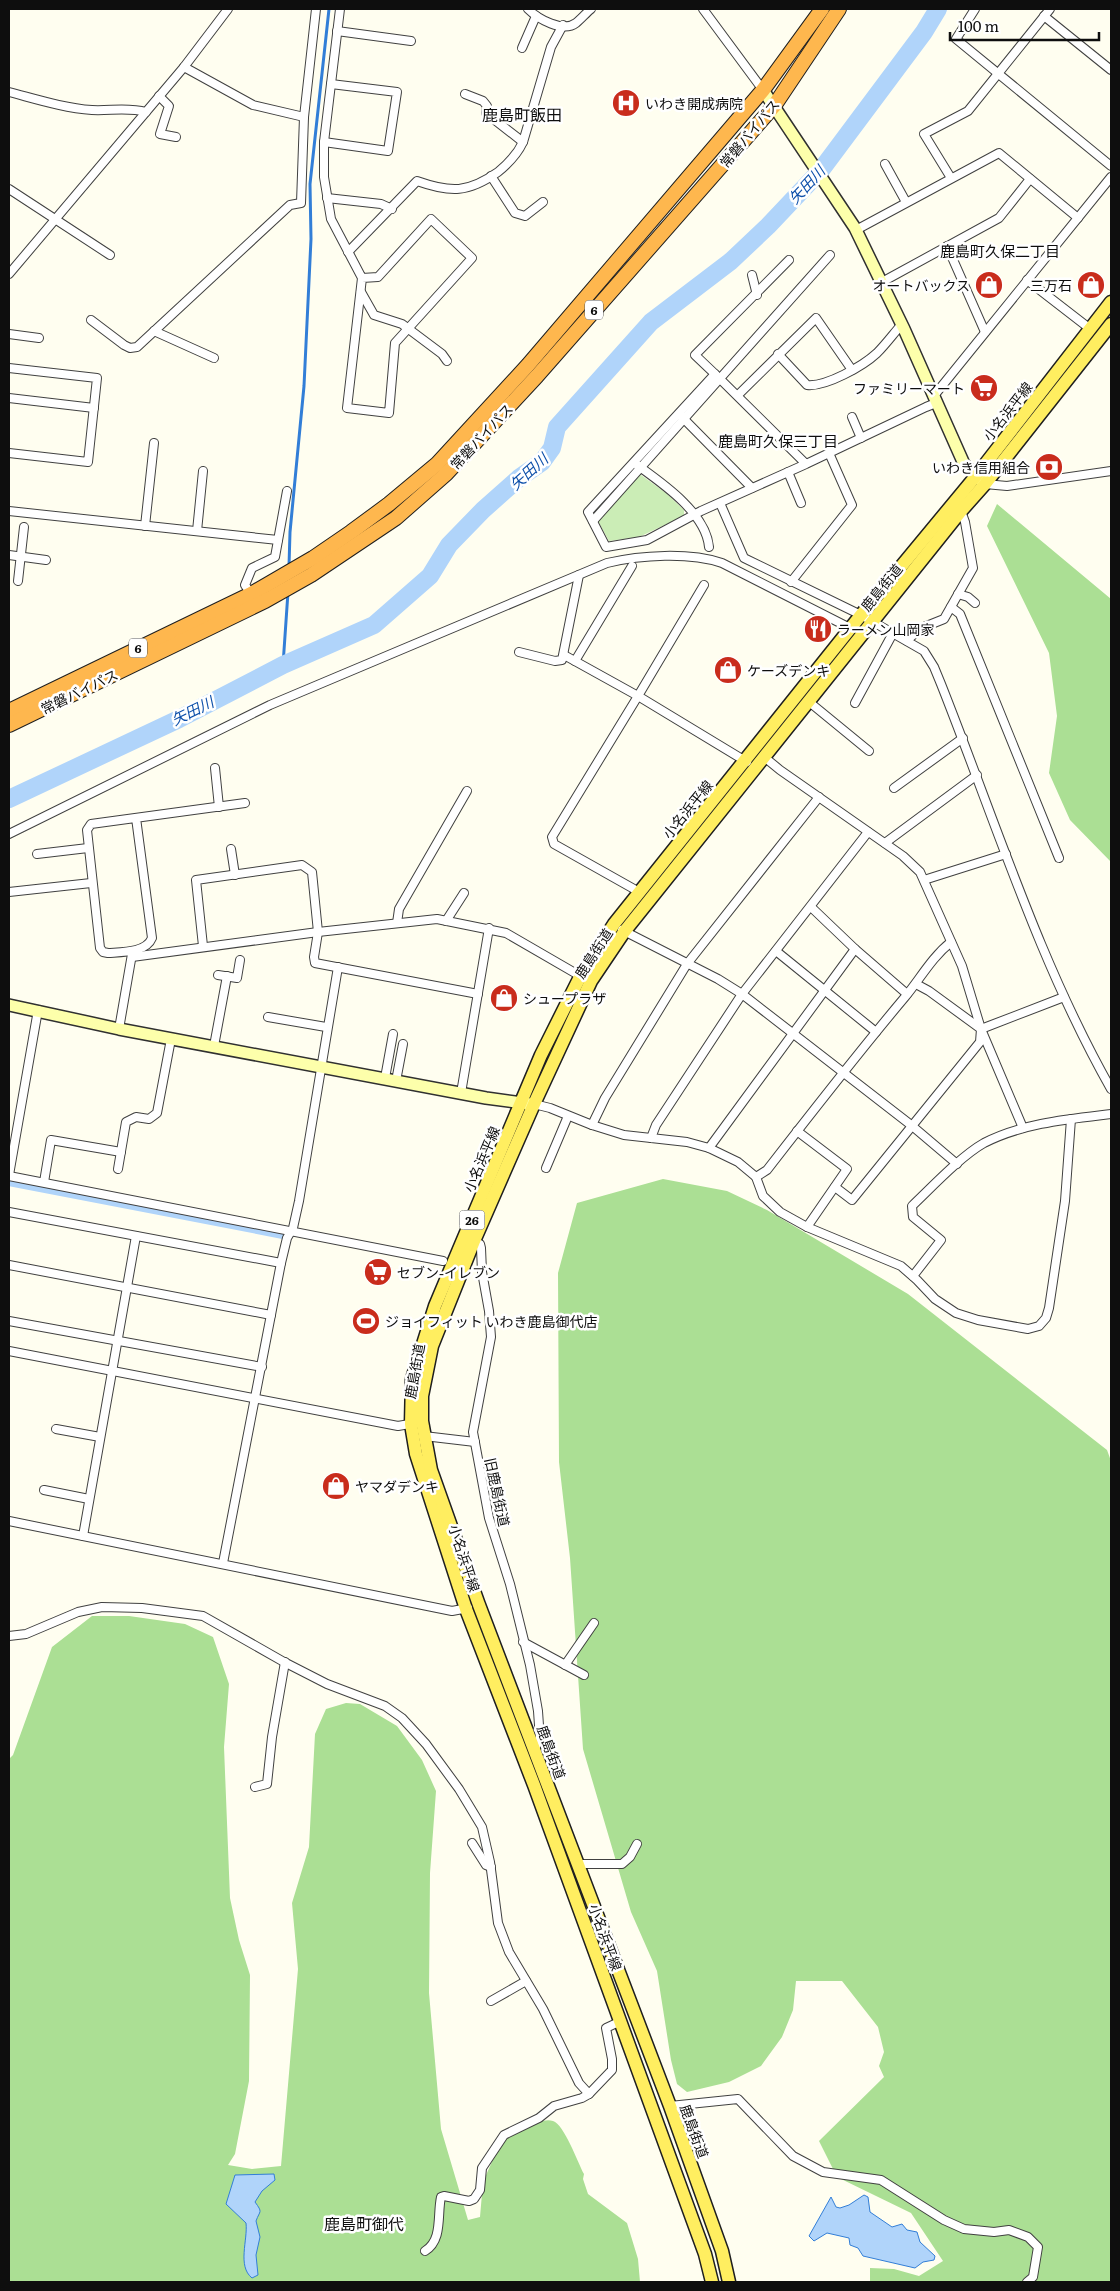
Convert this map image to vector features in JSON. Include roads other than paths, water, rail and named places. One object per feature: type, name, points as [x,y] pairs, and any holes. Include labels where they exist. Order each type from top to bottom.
[{"type":"highway","name":"常磐バイパス","points":[[9,711],[267,585],[313,558],[389,504],[438,464],[528,365],[763,90],[822,9]]},
{"type":"highway","name":"常磐バイパス","points":[[9,725],[265,601],[311,575],[396,518],[446,474],[536,376],[774,106],[839,9]]},
{"type":"main road","name":"小名浜平線","points":[[712,2282],[691,2212],[534,1785],[466,1609],[422,1473],[412,1379],[420,1347],[435,1306],[528,1104],[542,1055],[586,979],[619,928],[750,764],[850,628],[980,480],[1089,328],[1111,302]]},
{"type":"main road","name":"鹿島街道","points":[[750,764],[763,756],[961,511],[980,480],[1111,324]]},
{"type":"main road","name":"鹿島街道","points":[[528,1104],[432,1346],[416,1422],[424,1436],[431,1470],[479,1605],[670,2106],[722,2251],[729,2282]]},
{"type":"street","points":[[9,274],[146,112],[228,9]]},
{"type":"street","points":[[91,320],[130,348],[137,347],[290,205],[301,203],[304,117],[316,9]]},
{"type":"street","points":[[340,9],[324,142],[324,177],[331,219],[362,278],[347,408],[389,413],[395,343],[472,258],[431,219],[378,277],[362,278]]},
{"type":"street","points":[[528,9],[543,20],[563,25],[575,24],[590,9]]},
{"type":"street","points":[[704,9],[763,90],[856,230],[902,324],[934,400],[964,464],[980,480],[1007,486],[1111,471]]},
{"type":"street","points":[[975,9],[956,39],[1111,166]]},
{"type":"street","points":[[951,178],[924,134],[968,111],[1050,9]]},
{"type":"street","points":[[522,48],[536,16]]},
{"type":"street","points":[[1044,16],[1111,70]]},
{"type":"street","points":[[348,252],[392,209],[417,180],[444,189],[460,189],[480,184],[516,155],[523,142],[551,47],[563,25]]},
{"type":"street","points":[[337,31],[411,40]]},
{"type":"street","points":[[184,66],[253,105],[304,117]]},
{"type":"street","points":[[324,142],[388,151],[397,92],[331,84]]},
{"type":"street","points":[[9,92],[79,108],[93,110],[133,109],[146,112]]},
{"type":"street","points":[[465,94],[483,101],[486,106],[486,113],[523,142]]},
{"type":"street","points":[[159,96],[170,106],[160,134],[176,137]]},
{"type":"street","points":[[856,230],[999,153],[1078,218]]},
{"type":"street","points":[[885,164],[906,202]]},
{"type":"street","points":[[491,176],[515,213],[525,216],[543,202]]},
{"type":"street","points":[[681,417],[633,462],[588,512],[606,547],[647,540],[720,503],[861,438],[934,400],[985,332],[1111,177]]},
{"type":"street","points":[[882,282],[999,218],[1030,179]]},
{"type":"street","points":[[9,189],[110,255]]},
{"type":"street","points":[[327,198],[381,204],[392,209]]},
{"type":"street","points":[[948,246],[985,332]]},
{"type":"street","points":[[592,521],[640,468],[681,417],[830,255]]},
{"type":"street","points":[[790,260],[696,355],[738,394],[806,464]]},
{"type":"street","points":[[752,275],[757,295]]},
{"type":"street","points":[[1028,280],[1089,328]]},
{"type":"street","points":[[361,292],[374,315],[396,322],[408,329],[447,361]]},
{"type":"street","points":[[738,394],[816,318],[852,370]]},
{"type":"street","points":[[778,354],[807,385],[814,386],[843,375],[876,354],[902,324]]},
{"type":"street","points":[[154,331],[214,358]]},
{"type":"street","points":[[9,334],[39,338]]},
{"type":"street","points":[[9,368],[97,378],[88,462],[9,453]]},
{"type":"street","points":[[9,398],[94,408]]},
{"type":"street","points":[[681,417],[752,488]]},
{"type":"street","points":[[852,417],[861,438]]},
{"type":"street","points":[[145,526],[154,443]]},
{"type":"street","points":[[791,582],[852,505],[829,453]]},
{"type":"street","points":[[633,462],[669,488],[695,515],[699,520],[709,547]]},
{"type":"street","points":[[196,531],[203,471]]},
{"type":"street","points":[[788,472],[801,503]]},
{"type":"street","points":[[251,594],[244,584],[252,568],[275,557],[287,490]]},
{"type":"street","points":[[720,503],[744,558],[861,615],[924,651],[934,667],[963,738],[1006,854],[1064,997],[1111,1089]]},
{"type":"street","points":[[9,511],[278,540]]},
{"type":"street","points":[[907,641],[919,629],[944,619],[973,565],[965,522],[961,511]]},
{"type":"street","points":[[18,581],[24,527]]},
{"type":"street","points":[[9,555],[46,560]]},
{"type":"street","points":[[9,834],[270,705],[607,563],[639,557],[710,559],[722,563],[850,628]]},
{"type":"street","points":[[575,661],[632,566]]},
{"type":"street","points":[[519,652],[560,661],[564,655],[579,575]]},
{"type":"street","points":[[634,889],[554,844],[552,837],[704,586]]},
{"type":"street","points":[[958,594],[968,597],[975,603]]},
{"type":"street","points":[[951,607],[960,614],[1059,858]]},
{"type":"street","points":[[855,703],[893,633]]},
{"type":"street","points":[[564,655],[638,696],[750,764]]},
{"type":"street","points":[[808,700],[869,751]]},
{"type":"street","points":[[894,788],[963,738]]},
{"type":"street","points":[[763,756],[780,770],[903,856],[920,872],[962,966],[981,1029],[1023,1128]]},
{"type":"street","points":[[215,768],[219,807]]},
{"type":"street","points":[[885,843],[977,775]]},
{"type":"street","points":[[397,923],[399,909],[467,791]]},
{"type":"street","points":[[592,1125],[605,1098],[687,964],[819,797]]},
{"type":"street","points":[[245,803],[91,824],[87,830],[88,848],[101,950],[108,953],[132,954],[437,919],[489,928],[506,933],[586,979]]},
{"type":"street","points":[[132,954],[146,946],[152,938],[136,818]]},
{"type":"street","points":[[651,1138],[656,1126],[742,994],[868,832]]},
{"type":"street","points":[[37,854],[88,848]]},
{"type":"street","points":[[231,849],[235,875]]},
{"type":"street","points":[[924,880],[1006,854]]},
{"type":"street","points":[[203,946],[196,880],[302,865],[312,872],[318,932],[314,957],[315,963],[478,994]]},
{"type":"street","points":[[9,892],[91,883]]},
{"type":"street","points":[[446,921],[464,894]]},
{"type":"street","points":[[811,907],[855,949],[907,994]]},
{"type":"street","points":[[461,1093],[489,928]]},
{"type":"street","points":[[619,928],[718,979],[742,994],[843,1071],[957,1164]]},
{"type":"street","points":[[756,1177],[766,1170],[843,1071],[916,984],[941,950],[951,942]]},
{"type":"street","points":[[709,1148],[855,949]]},
{"type":"street","points":[[776,951],[876,1032]]},
{"type":"street","points":[[119,1029],[132,954]]},
{"type":"street","points":[[218,975],[237,978],[240,960]]},
{"type":"street","points":[[223,1563],[286,1238],[291,1231],[299,1201],[326,1027],[338,967]]},
{"type":"street","points":[[214,1046],[227,976]]},
{"type":"street","points":[[916,984],[929,991],[981,1029]]},
{"type":"street","points":[[981,1029],[1064,997]]},
{"type":"street","points":[[9,1005],[171,1039],[528,1104],[624,1135],[687,1142],[709,1148],[738,1162],[756,1177],[763,1196],[780,1212],[807,1227],[901,1266],[935,1299],[956,1313],[978,1320],[1028,1329],[1039,1326],[1046,1318],[1049,1308],[1065,1201],[1071,1120]]},
{"type":"street","points":[[38,1010],[9,1176],[443,1261]]},
{"type":"street","points":[[268,1018],[326,1027]]},
{"type":"street","points":[[835,1187],[852,1200],[980,1042],[981,1029]]},
{"type":"street","points":[[391,1080],[393,1034]]},
{"type":"street","points":[[118,1169],[126,1122],[136,1117],[149,1119],[157,1113],[171,1039]]},
{"type":"street","points":[[391,1080],[403,1044]]},
{"type":"street","points":[[913,1276],[941,1240],[913,1217],[912,1206],[957,1164],[983,1144],[1023,1128],[1111,1114]]},
{"type":"street","points":[[546,1168],[568,1116]]},
{"type":"street","points":[[797,1130],[847,1169],[807,1227]]},
{"type":"street","points":[[44,1182],[51,1140],[121,1152]]},
{"type":"street","points":[[9,1212],[281,1263]]},
{"type":"street","points":[[83,1536],[136,1236]]},
{"type":"street","name":"旧鹿島街道","points":[[474,1240],[480,1244],[481,1248],[482,1272],[489,1311],[491,1337],[473,1429],[489,1518],[510,1584],[538,1712],[540,1740],[535,1748]]},
{"type":"street","points":[[9,1265],[271,1315]]},
{"type":"street","points":[[9,1321],[262,1367]]},
{"type":"street","points":[[9,1352],[398,1426],[416,1422]]},
{"type":"street","points":[[56,1429],[100,1438]]},
{"type":"street","points":[[424,1436],[475,1442]]},
{"type":"street","points":[[44,1490],[89,1499]]},
{"type":"street","points":[[9,1521],[452,1611],[479,1605]]},
{"type":"street","points":[[9,1636],[26,1634],[58,1619],[91,1609],[122,1606],[203,1616],[333,1687],[385,1706],[414,1728],[459,1789],[482,1827],[491,1867],[500,1930],[509,1952],[556,2032],[579,2083],[589,2094]]},
{"type":"street","points":[[565,1665],[594,1623]]},
{"type":"street","points":[[523,1642],[584,1675]]},
{"type":"street","points":[[255,1787],[267,1784],[272,1737],[285,1662]]},
{"type":"street","points":[[472,1843],[486,1865],[491,1867]]},
{"type":"street","points":[[578,1864],[622,1864],[630,1857],[638,1844]]},
{"type":"street","points":[[491,2001],[526,1981]]},
{"type":"street","points":[[425,2251],[434,2243],[437,2235],[441,2197],[469,2201],[474,2199],[480,2190],[482,2168],[504,2135],[539,2118],[554,2106],[582,2098],[589,2094],[612,2070],[612,2059],[606,2028],[621,2021]]},
{"type":"street","points":[[670,2106],[738,2099],[793,2156],[824,2172],[881,2180],[944,2220],[964,2229],[994,2232],[1009,2230],[1028,2237],[1038,2247],[1033,2276],[1027,2282]]},
{"type":"water","points":[[274,2174],[275,2180],[262,2191],[255,2202],[260,2210],[256,2221],[260,2237],[256,2255],[258,2275],[252,2278],[245,2267],[244,2260],[246,2223],[226,2204],[235,2175]]},
{"type":"water","points":[[864,2195],[868,2197],[870,2212],[892,2227],[902,2224],[907,2230],[917,2232],[920,2242],[935,2256],[934,2260],[923,2262],[915,2268],[863,2256],[858,2248],[850,2245],[849,2238],[827,2233],[814,2241],[809,2236],[831,2197],[836,2207],[840,2208],[849,2205]]},
{"type":"waterway","points":[[289,566],[290,532],[304,386],[311,239],[310,184],[329,9]]},
{"type":"waterway","name":"矢田川","points":[[9,799],[179,719],[283,665],[374,625],[430,576],[449,545],[483,510],[519,478],[542,462],[552,448],[557,427],[651,322],[731,261],[768,226],[821,170],[924,32],[938,9]]},
{"type":"waterway","points":[[283,665],[288,592]]},
{"type":"waterway","points":[[9,1181],[283,1234]]},
{"type":"place","name":"いわき開成病院","points":[[626,103]]},
{"type":"place","name":"オートバックス","points":[[989,285]]},
{"type":"place","name":"三万石","points":[[1091,285]]},
{"type":"place","name":"ファミリーマート","points":[[984,388]]},
{"type":"place","name":"いわき信用組合","points":[[1049,467]]},
{"type":"place","name":"ラーメン山岡家","points":[[818,629]]},
{"type":"place","name":"ケーズデンキ","points":[[728,670]]},
{"type":"place","name":"シュープラザ","points":[[504,998]]},
{"type":"place","name":"セブン-イレブン","points":[[378,1272]]},
{"type":"place","name":"ジョイフィット いわき鹿島御代店","points":[[366,1321]]},
{"type":"place","name":"ヤマダデンキ","points":[[336,1486]]},
{"type":"district","name":"鹿島町飯田","points":[[522,114]]},
{"type":"district","name":"鹿島町久保二丁目","points":[[1000,250]]},
{"type":"district","name":"鹿島町久保三丁目","points":[[778,440]]},
{"type":"district","name":"鹿島町御代","points":[[364,2223]]}]
